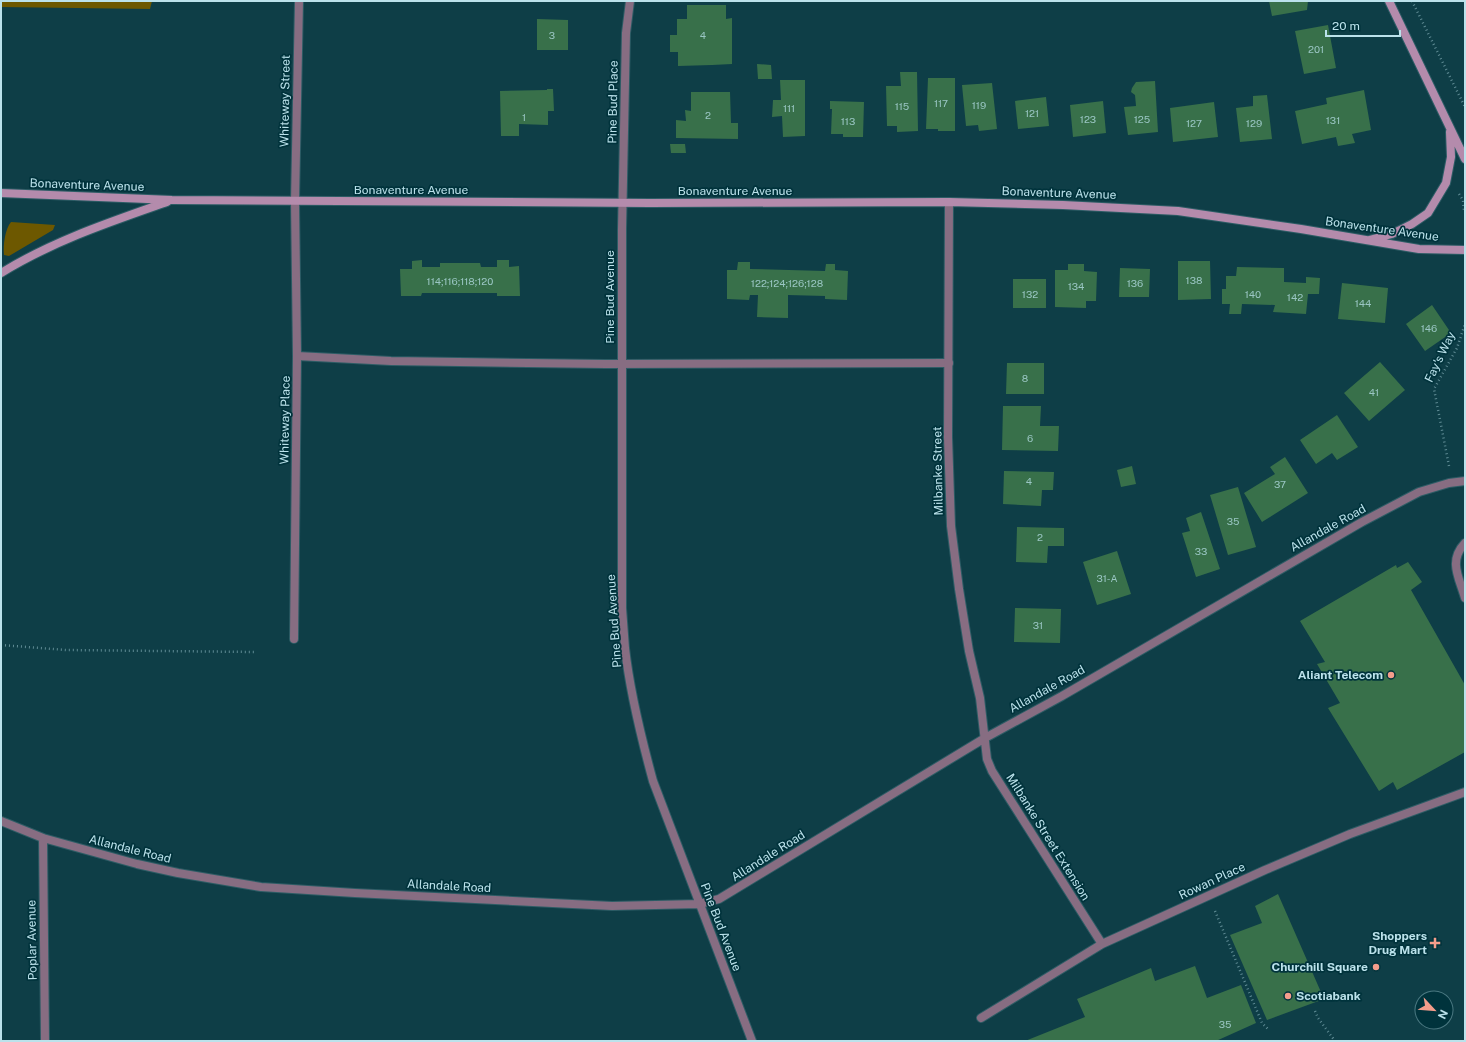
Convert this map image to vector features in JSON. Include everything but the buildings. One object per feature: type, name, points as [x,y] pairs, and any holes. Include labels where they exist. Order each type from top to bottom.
[{"type":"street","name":"Whiteway Street","points":[[295,201],[299,1]]},
{"type":"street","name":"Pine Bud Place","points":[[623,203],[626,33],[630,1]]},
{"type":"street","points":[[1389,1],[1465,159]]},
{"type":"street","points":[[1365,241],[1392,234],[1412,224],[1428,213],[1446,183],[1451,157],[1450,127]]},
{"type":"street","name":"Bonaventure Avenue","points":[[1,193],[172,200],[623,203],[949,202],[1064,205],[1178,210],[1301,229],[1419,250],[1465,250]]},
{"type":"street","points":[[1,273],[20,261],[59,242],[172,200]]},
{"type":"street","name":"Whiteway Place","points":[[294,639],[297,356],[295,201]]},
{"type":"street","name":"Milbanke Street","points":[[949,202],[949,450],[951,526],[968,651],[980,698],[985,738]]},
{"type":"street","name":"Pine Bud Avenue","points":[[623,203],[622,608],[625,649],[642,739],[653,781],[752,1041]]},
{"type":"street","points":[[297,356],[391,361],[949,363]]},
{"type":"street","name":"Allandale Road","points":[[1,821],[43,838],[178,874],[261,886],[355,893],[604,905],[699,904],[719,899],[737,890],[985,738],[1062,696],[1362,522],[1419,492],[1449,483],[1465,481]]},
{"type":"street","points":[[1465,543],[1459,549],[1454,564],[1465,598]]},
{"type":"street","name":"Milbanke Street Extension","points":[[985,738],[987,759],[992,770],[1102,944]]},
{"type":"street","name":"Rowan Place","points":[[981,1018],[1102,944],[1265,870],[1350,834],[1465,792]]},
{"type":"street","name":"Poplar Avenue","points":[[43,838],[45,1041]]},
{"type":"path","points":[[1412,1],[1465,107]]},
{"type":"path","points":[[1455,188],[1464,200],[1464,211]]},
{"type":"path","name":"Fay's Way","points":[[1449,468],[1434,389],[1457,348],[1465,324]]},
{"type":"path","points":[[1,645],[66,650],[254,652]]},
{"type":"path","points":[[1208,897],[1262,1023],[1269,1030]]},
{"type":"path","points":[[1315,1012],[1335,1041]]},
{"type":"shaded area","points":[[1,1],[152,1],[150,9],[1,7]]},
{"type":"shaded area","points":[[11,222],[55,225],[53,230],[9,256],[4,255],[4,247],[6,233]]},
{"type":"place","name":"Aliant Telecom","points":[[1391,675]]},
{"type":"place","name":"Shoppers Drug Mart","points":[[1435,943]]},
{"type":"place","name":"Churchill Square","points":[[1376,967]]},
{"type":"place","name":"Scotiabank","points":[[1288,996]]}]
